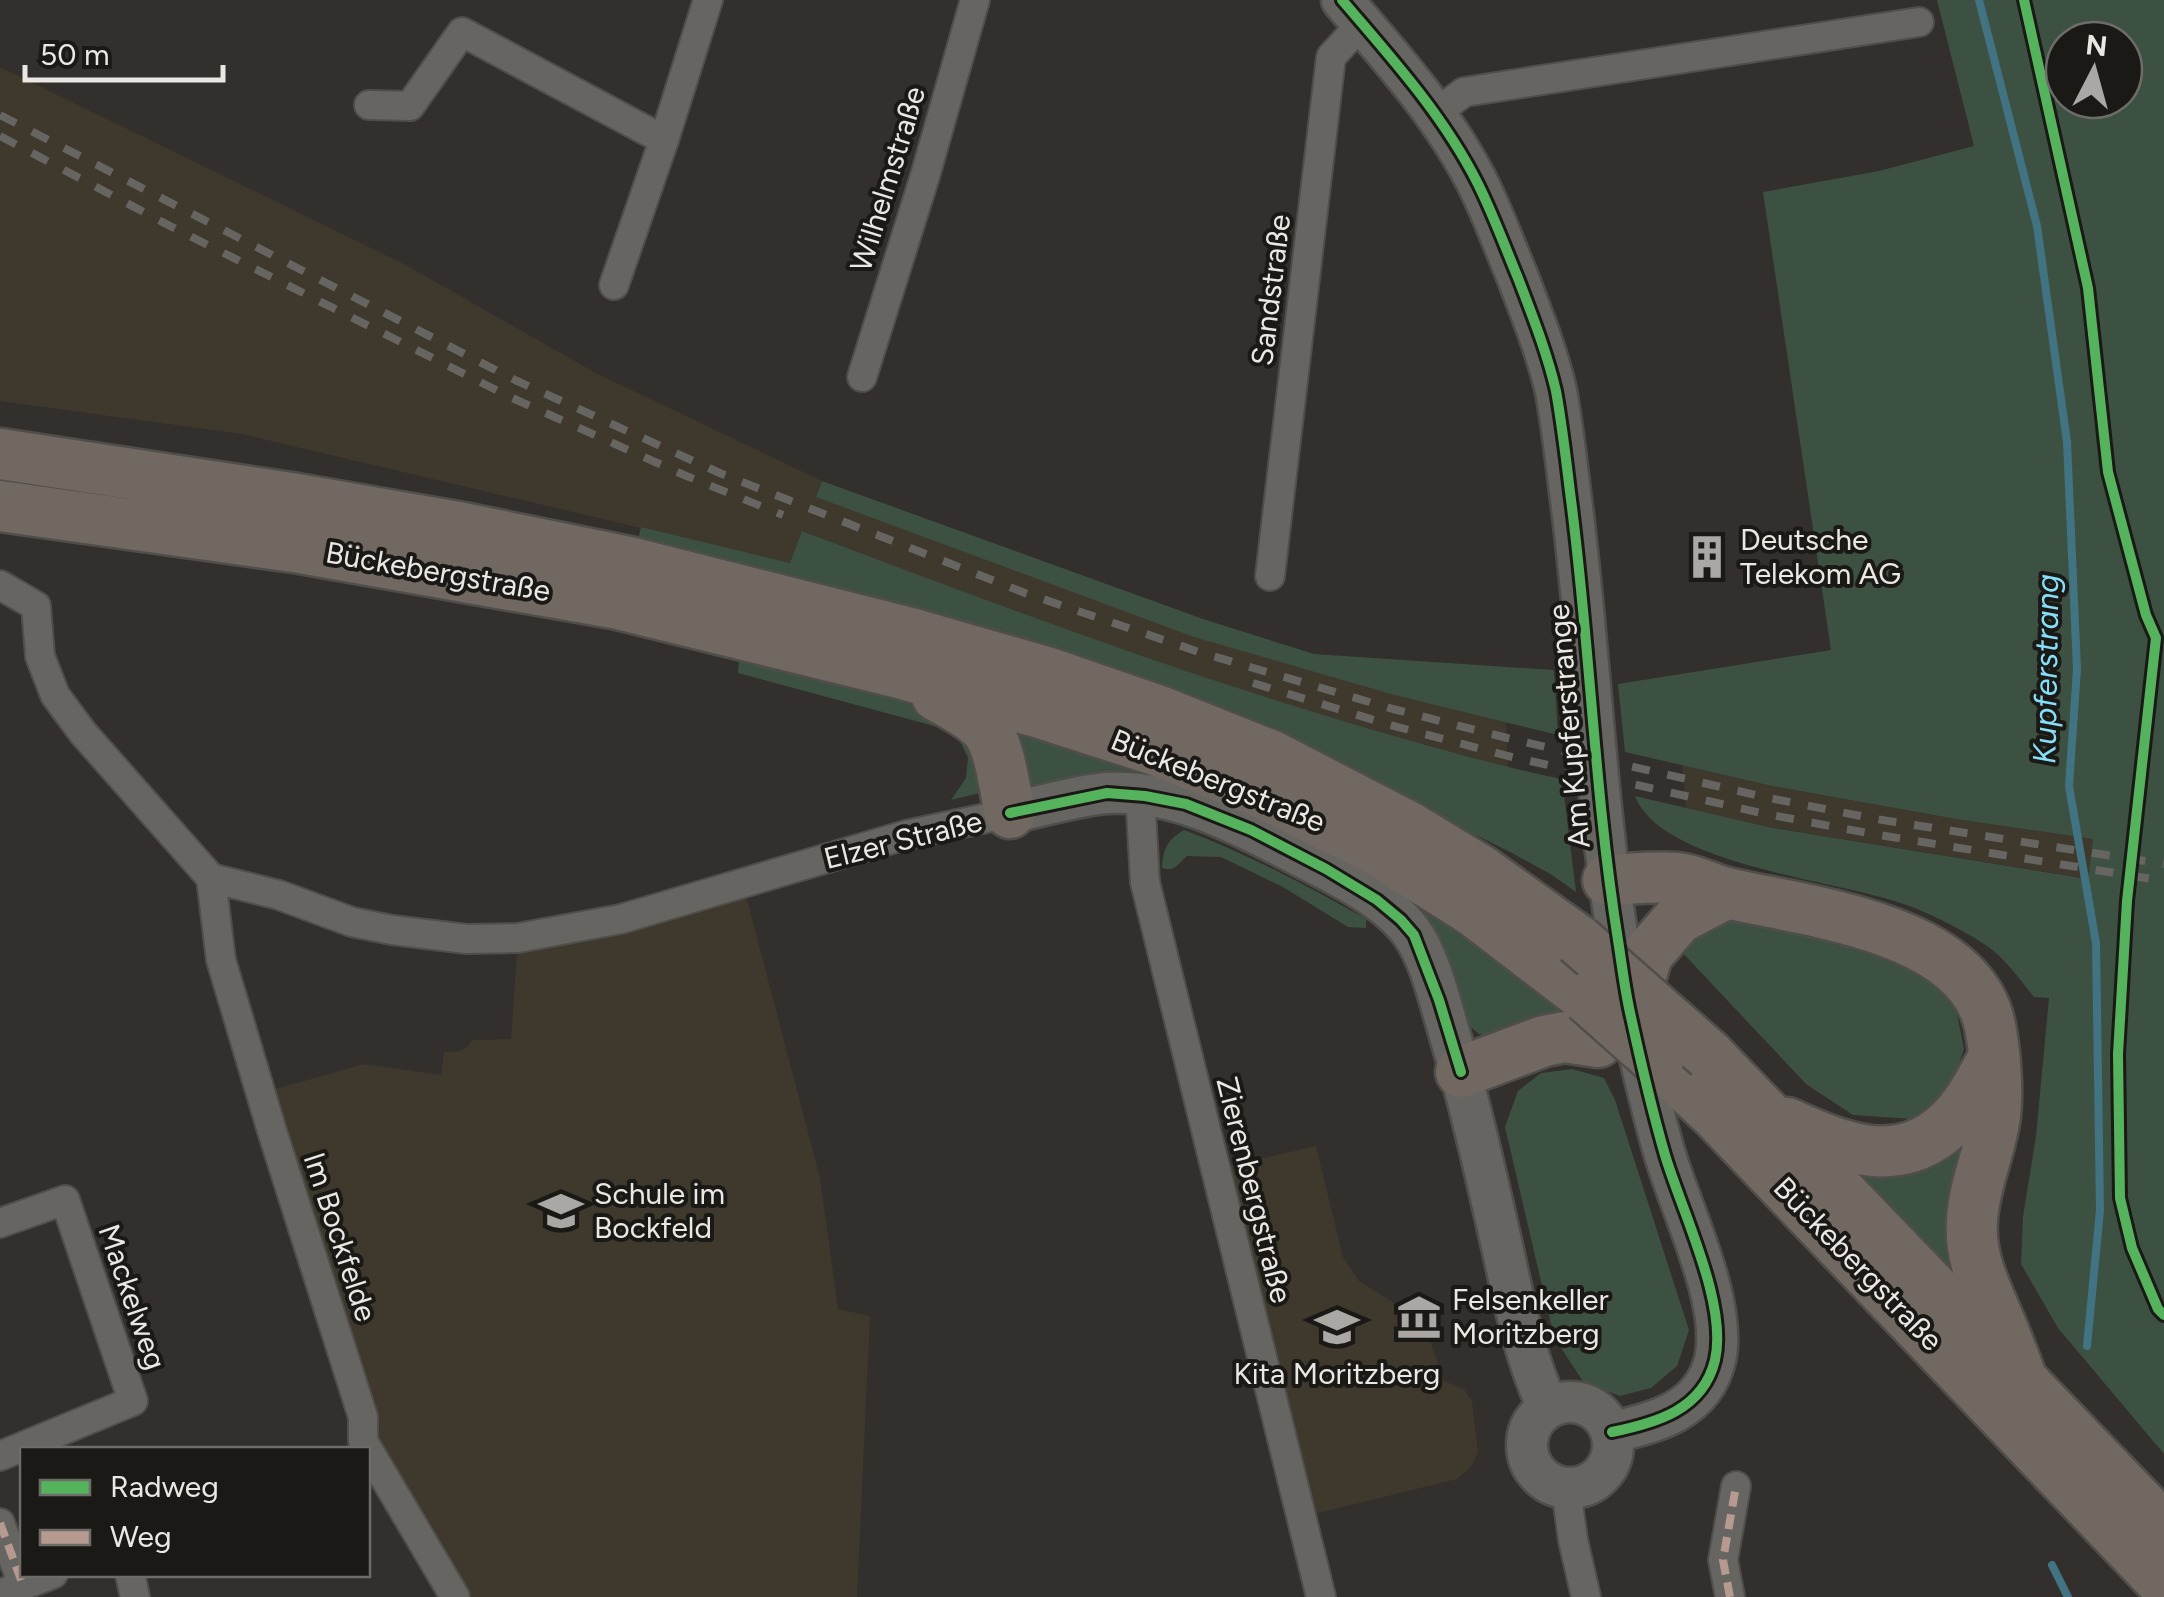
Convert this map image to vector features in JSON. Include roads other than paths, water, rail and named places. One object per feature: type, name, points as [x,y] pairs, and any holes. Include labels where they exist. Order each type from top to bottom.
[{"type":"highway","name":"Bückebergstraße","points":[[0,454],[296,499],[610,558],[770,596],[1046,672],[1270,755],[1411,828],[1480,870],[1578,940],[1710,1055],[1770,1115],[2164,1528]]},
{"type":"highway","name":"Bückebergstraße","points":[[0,506],[294,547],[618,604],[899,673],[1158,751],[1267,796],[1374,848],[1472,910],[1658,1061],[1714,1114],[2164,1584]]},
{"type":"highway","points":[[899,673],[974,718],[987,730],[995,745],[1010,814]]},
{"type":"highway","points":[[1608,880],[1679,878],[1727,893],[1813,910],[1924,948],[1958,970],[1979,996],[1990,1023],[1994,1058],[1995,1117],[1974,1198],[1972,1243],[1985,1291],[2021,1378]]},
{"type":"highway","points":[[1461,1072],[1565,1037],[1605,1018],[1647,955],[1680,918],[1727,893]]},
{"type":"highway","points":[[1770,1115],[1845,1146],[1873,1152],[1906,1150],[1936,1135],[1951,1122],[1994,1058]]},
{"type":"street","points":[[614,284],[708,0]]},
{"type":"street","name":"Wilhelmstraße","points":[[862,377],[925,176],[974,0]]},
{"type":"street","name":"Am Kupferstrange","points":[[1352,12],[1403,70],[1478,182],[1536,326],[1555,389],[1581,579],[1608,880],[1605,1018],[1666,1156],[1716,1313],[1716,1353],[1708,1378],[1685,1406],[1657,1421],[1612,1432]]},
{"type":"street","name":"Sandstraße","points":[[1270,576],[1331,57],[1352,12]]},
{"type":"street","points":[[1435,114],[1464,92],[1919,22]]},
{"type":"street","points":[[369,105],[410,106],[462,32],[664,140]]},
{"type":"street","points":[[0,585],[36,606],[40,656],[55,694],[83,733],[211,878]]},
{"type":"street","name":"Elzer Straße","points":[[211,878],[279,895],[352,922],[467,939],[518,938],[620,919],[906,835],[1107,793],[1186,804],[1251,830],[1326,869],[1377,900],[1414,935],[1461,1072],[1526,1349],[1548,1407]]},
{"type":"street","name":"Zierenbergstraße","points":[[1145,796],[1144,882],[1321,1597]]},
{"type":"street","name":"Im Bockfelde","points":[[211,878],[221,960],[363,1417],[360,1445]]},
{"type":"street","name":"Mackelweg","points":[[0,1223],[65,1200],[132,1402],[22,1447]]},
{"type":"street","points":[[1567,1402],[1595,1409],[1612,1432],[1614,1451],[1604,1473],[1580,1488],[1566,1489],[1540,1476],[1527,1451],[1528,1437],[1538,1414],[1567,1402]]},
{"type":"street","name":"Im Bockfelde","points":[[370,1461],[455,1597]]},
{"type":"street","points":[[1730,1597],[1723,1560],[1736,1486]]},
{"type":"street","points":[[1566,1489],[1586,1597]]},
{"type":"street","points":[[0,1523],[12,1590],[45,1577]]},
{"type":"waterway","name":"Kupferstrang","points":[[1979,0],[2037,226],[2067,442],[2077,669],[2069,786],[2096,943],[2100,1210],[2087,1346]]},
{"type":"waterway","name":"Kupferstrang","points":[[2052,1565],[2068,1597]]},
{"type":"railway","points":[[0,115],[515,380],[722,474],[1025,593],[1199,652],[1507,738],[1876,819],[2164,864]]},
{"type":"railway","points":[[0,136],[510,397],[783,515]]},
{"type":"railway","points":[[1253,683],[1508,756],[1766,814],[2164,881]]},
{"type":"place","name":"Deutsche Telekom AG","points":[[1707,557]]},
{"type":"place","name":"Schule im Bockfeld","points":[[561,1211]]},
{"type":"place","name":"Felsenkeller Moritzberg","points":[[1419,1317]]},
{"type":"place","name":"Kita Moritzberg","points":[[1337,1327]]}]
